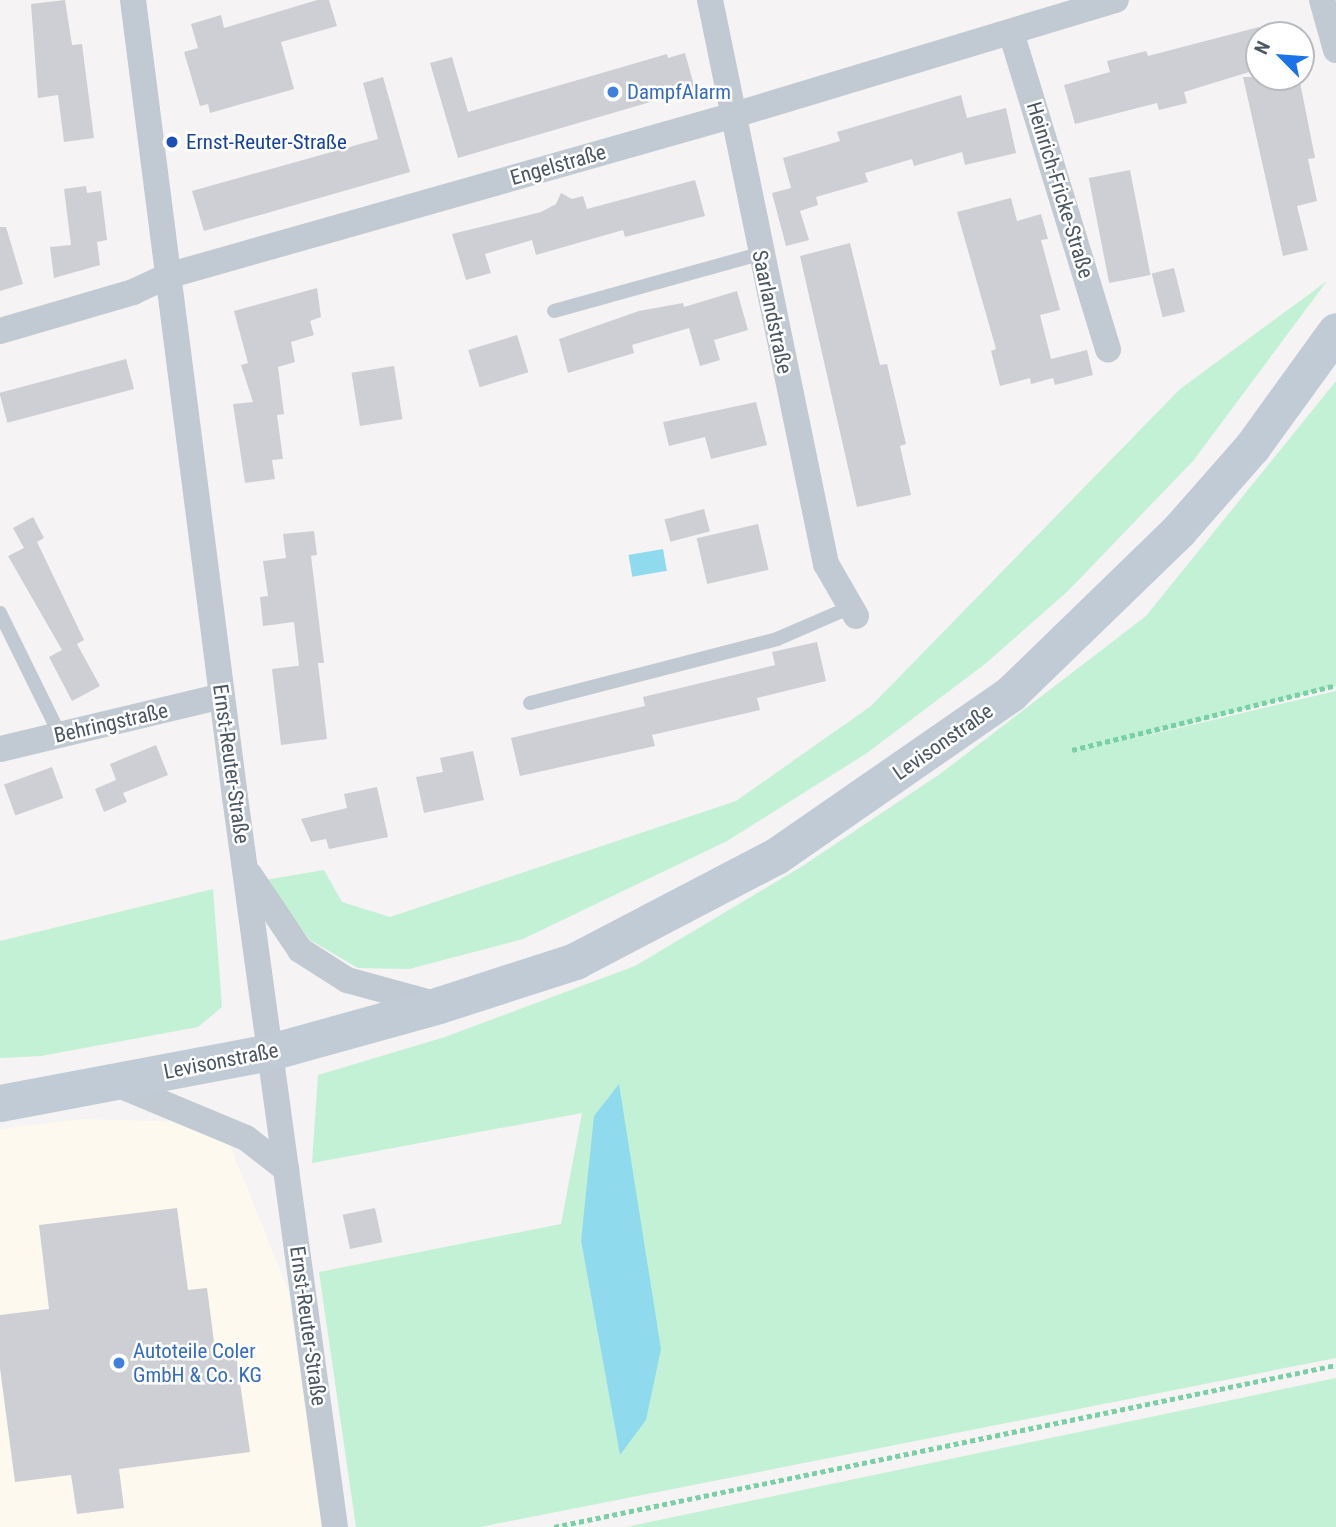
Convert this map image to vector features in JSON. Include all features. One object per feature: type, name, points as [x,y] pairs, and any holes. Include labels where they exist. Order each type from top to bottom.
[{"type":"main road","name":"Levisonstraße","points":[[0,1103],[270,1052],[439,1005],[575,961],[776,856],[946,741],[1011,693],[1179,530],[1252,447],[1336,331]]},
{"type":"street","name":"Ernst-Reuter-Straße","points":[[134,0],[222,696],[335,1527]]},
{"type":"street","name":"Saarlandstraße","points":[[710,0],[731,116],[826,564],[854,612]]},
{"type":"street","name":"Engelstraße","points":[[0,331],[133,292],[167,276],[731,116],[1116,0]]},
{"type":"street","points":[[1322,0],[1336,50]]},
{"type":"street","name":"Heinrich-Fricke-Straße","points":[[1011,32],[1108,349]]},
{"type":"street","name":"Behringstraße","points":[[0,749],[222,696]]},
{"type":"street","points":[[246,870],[300,950],[347,979],[439,1005]]},
{"type":"street","points":[[112,1082],[246,1138],[286,1169]]},
{"type":"lane","points":[[554,311],[760,254]]},
{"type":"lane","points":[[530,703],[777,639],[854,612]]},
{"type":"lane","points":[[0,613],[61,735]]},
{"type":"path","points":[[1072,750],[1336,685]]},
{"type":"path","points":[[555,1527],[1336,1365]]},
{"type":"shaded area","points":[[82,1119],[192,1122],[227,1138],[288,1290],[324,1527],[0,1527],[0,1129]]},
{"type":"green space","points":[[1327,281],[1193,461],[1068,591],[985,664],[867,753],[727,841],[523,939],[409,969],[358,968],[310,940],[265,880],[324,870],[342,902],[390,917],[736,801],[871,706],[1180,389]]},
{"type":"green space","points":[[1336,381],[1336,686],[1128,740],[1336,691],[1336,1358],[480,1527],[356,1527],[319,1272],[561,1224],[582,1113],[312,1163],[318,1075],[445,1037],[635,966],[801,867],[940,774],[1146,616]],"holes":[[[619,1085],[640,1230],[620,1454],[581,1241]]]},
{"type":"green space","points":[[213,889],[222,1007],[198,1027],[41,1056],[0,1058],[0,941]]},
{"type":"green space","points":[[1336,1378],[1336,1527],[626,1527]]},
{"type":"water","points":[[663,549],[667,571],[632,577],[629,555]]},
{"type":"water","points":[[619,1084],[661,1349],[646,1420],[620,1455],[581,1241],[594,1116]]},
{"type":"building","points":[[65,0],[72,45],[82,44],[94,138],[64,142],[58,95],[38,98],[31,4]]},
{"type":"building","points":[[317,0],[329,0],[337,26],[281,42],[294,89],[210,113],[208,104],[200,106],[184,52],[198,48],[191,24],[221,15],[224,28]]},
{"type":"building","points":[[1245,31],[1245,73],[1184,92],[1187,103],[1159,110],[1157,103],[1075,124],[1064,85],[1110,72],[1107,61],[1146,51],[1148,56]]},
{"type":"building","points":[[685,53],[695,89],[458,158],[430,63],[452,57],[468,112],[667,54],[668,58]]},
{"type":"building","points":[[383,77],[410,172],[204,231],[192,191],[378,139],[363,83]]},
{"type":"building","points":[[1246,91],[1302,91],[1315,158],[1308,159],[1317,201],[1297,206],[1308,250],[1283,256]]},
{"type":"building","points":[[961,95],[967,118],[1006,108],[1016,153],[965,165],[962,152],[914,166],[912,159],[865,173],[868,182],[816,197],[818,205],[800,211],[809,240],[786,246],[772,193],[791,188],[783,158],[840,141],[837,132]]},
{"type":"building","points":[[1130,170],[1150,275],[1109,283],[1089,178]]},
{"type":"building","points":[[695,180],[705,216],[625,237],[623,230],[536,255],[532,240],[485,254],[491,273],[466,280],[452,234],[541,212],[556,204],[561,193],[572,199],[583,196],[587,209]]},
{"type":"building","points":[[86,186],[87,193],[101,191],[107,240],[97,242],[100,265],[54,278],[50,247],[71,245],[64,189]]},
{"type":"building","points":[[1011,198],[1017,221],[1041,214],[1048,239],[1041,240],[1060,310],[1040,315],[1051,359],[1087,350],[1093,375],[1055,385],[1053,378],[1031,384],[1030,378],[1000,386],[991,351],[996,349],[957,212]]},
{"type":"building","points":[[0,227],[6,227],[23,284],[0,291]]},
{"type":"building","points":[[850,243],[880,365],[887,364],[906,444],[900,446],[911,495],[857,507],[800,256]]},
{"type":"building","points":[[1174,268],[1185,312],[1163,317],[1152,274]]},
{"type":"building","points":[[317,288],[321,317],[310,321],[314,335],[291,342],[295,362],[278,367],[284,414],[277,415],[283,459],[272,460],[275,479],[245,483],[233,404],[253,402],[241,365],[248,363],[234,311]]},
{"type":"building","points":[[737,291],[748,330],[714,340],[720,360],[700,366],[689,328],[632,345],[634,353],[568,373],[559,339],[639,311],[683,303],[684,307]]},
{"type":"building","points":[[517,335],[528,372],[480,387],[468,350]]},
{"type":"building","points":[[126,359],[134,389],[7,423],[0,393]]},
{"type":"building","points":[[394,366],[402,419],[360,426],[352,373]]},
{"type":"building","points":[[756,402],[767,445],[711,459],[705,437],[669,446],[663,422]]},
{"type":"building","points":[[704,509],[710,531],[670,542],[664,520]]},
{"type":"building","points":[[33,517],[44,538],[37,542],[84,640],[77,644],[100,686],[72,701],[49,657],[62,650],[8,556],[24,548],[13,528]]},
{"type":"building","points":[[758,524],[769,570],[707,584],[697,538]]},
{"type":"building","points":[[314,531],[317,555],[311,556],[324,663],[318,663],[327,739],[281,745],[272,669],[299,666],[294,622],[263,626],[260,597],[268,596],[263,561],[286,558],[283,534]]},
{"type":"building","points":[[817,642],[826,681],[757,698],[760,710],[652,735],[655,746],[520,776],[511,738],[645,706],[643,697],[775,665],[772,652]]},
{"type":"building","points":[[156,745],[168,775],[123,793],[127,802],[104,812],[95,789],[116,780],[110,764]]},
{"type":"building","points":[[473,751],[484,800],[424,813],[416,777],[443,772],[440,758]]},
{"type":"building","points":[[52,767],[63,798],[15,815],[4,784]]},
{"type":"building","points":[[377,787],[388,837],[329,849],[326,839],[311,842],[301,819],[347,808],[344,794]]},
{"type":"building","name":"Autoteile Coler GmbH & Co. KG","points":[[177,1208],[188,1290],[207,1288],[216,1357],[236,1355],[250,1452],[119,1469],[124,1508],[77,1514],[71,1475],[15,1482],[0,1368],[0,1315],[49,1309],[39,1225]]},
{"type":"building","points":[[375,1208],[382,1242],[350,1249],[343,1215]]},
{"type":"place","name":"DampfAlarm","points":[[613,92]]},
{"type":"place","name":"Ernst-Reuter-Straße","points":[[172,142]]},
{"type":"place","name":"Autoteile Coler GmbH & Co. KG","points":[[119,1363]]}]
